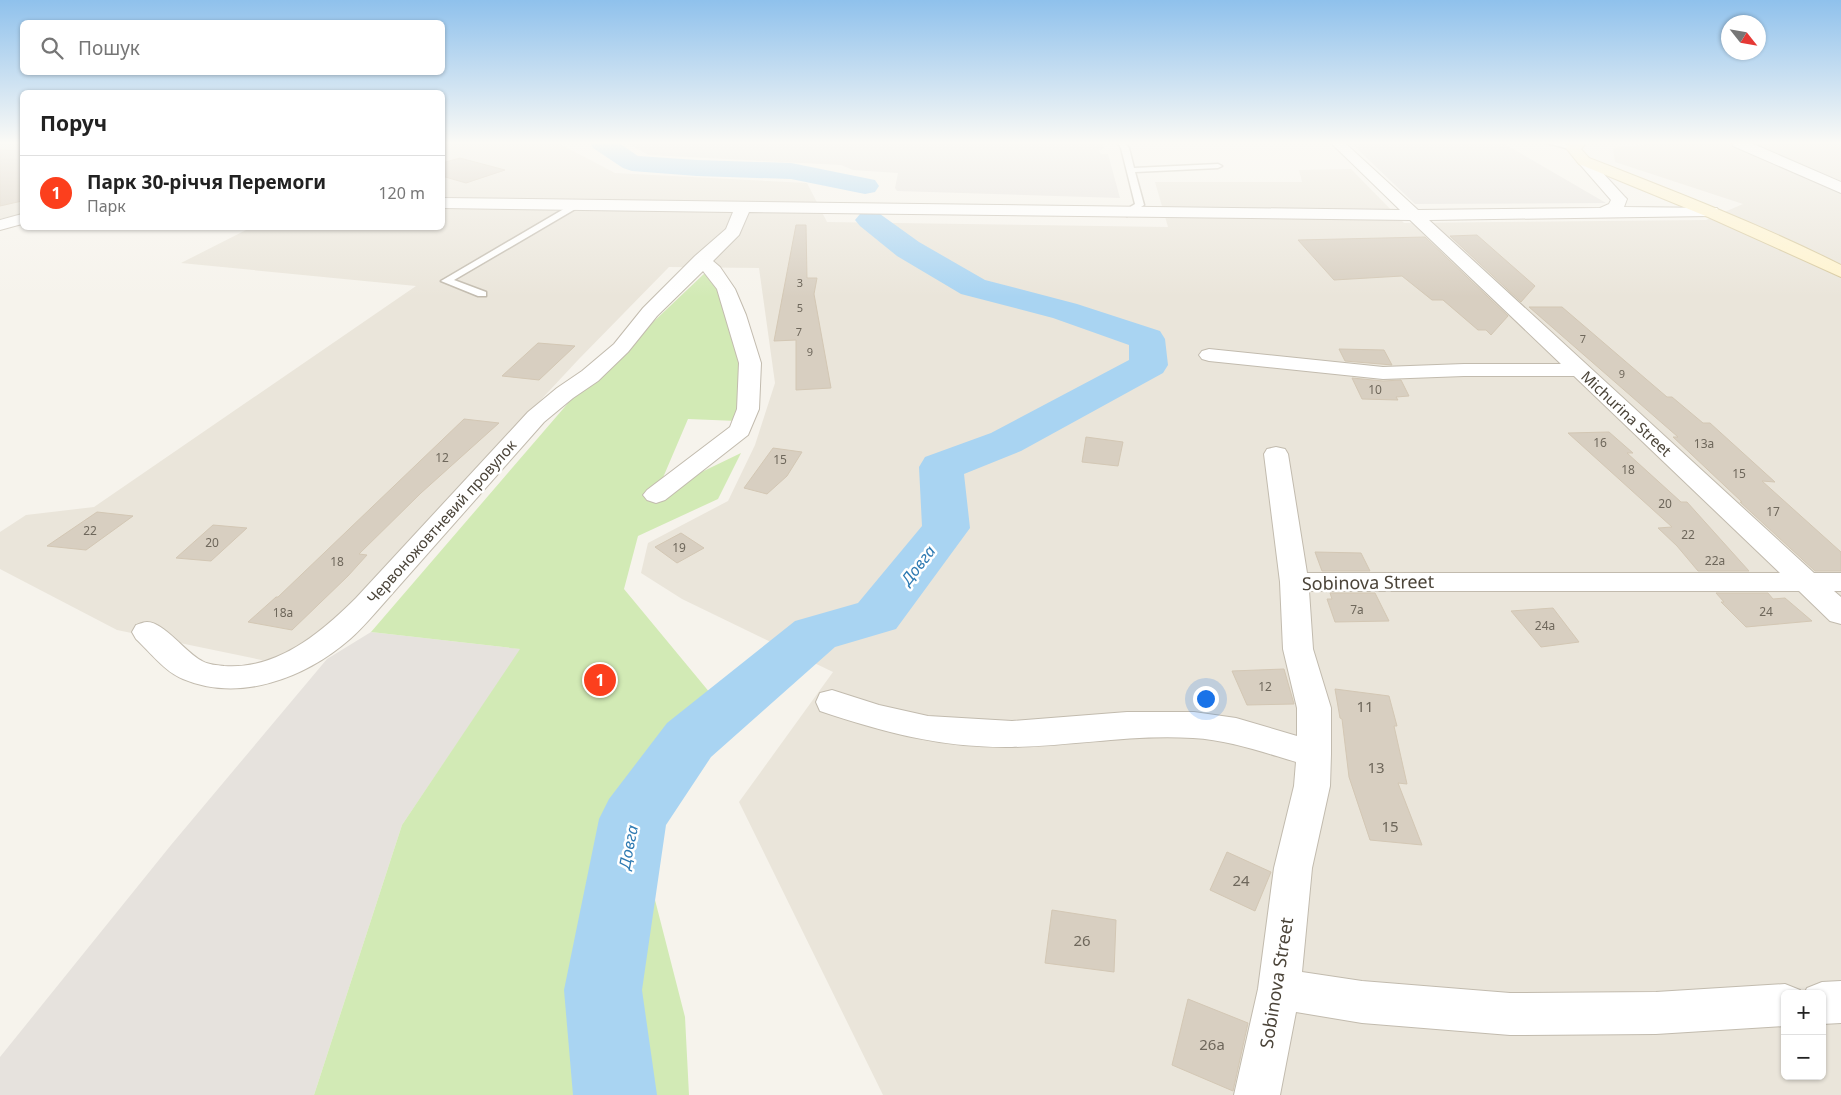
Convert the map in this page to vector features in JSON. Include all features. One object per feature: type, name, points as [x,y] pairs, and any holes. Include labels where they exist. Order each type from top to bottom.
[{"type":"street","name":"Michurina Street","points":[[1389,194],[1841,614]]},
{"type":"street","points":[[1606,211],[1616,207],[1619,199],[1614,194]]},
{"type":"street","points":[[1670,194],[1711,210],[1793,247],[1841,272]]},
{"type":"street","points":[[445,203],[743,208],[1204,228],[1299,214]]},
{"type":"street","name":"Червоножовтневий провулок","points":[[147,632],[192,671],[222,679],[261,674],[306,655],[339,632],[366,605],[536,418],[564,393],[590,376],[621,348],[650,312],[701,260],[733,231],[743,208]]},
{"type":"street","points":[[1133,224],[1299,214],[1411,215],[1711,210]]},
{"type":"street","points":[[0,225],[20,220]]},
{"type":"street","points":[[656,495],[740,430],[748,409],[750,363],[736,315],[726,289],[714,272],[701,260]]},
{"type":"street","points":[[1209,355],[1383,373],[1464,370],[1579,370]]},
{"type":"street","points":[[1276,454],[1294,582]]},
{"type":"street","name":"Sobinova Street","points":[[1257,1095],[1279,989],[1293,868],[1312,786],[1314,708],[1298,649],[1294,582],[1841,582]]},
{"type":"street","points":[[832,702],[876,716],[928,729],[1012,734],[1127,725],[1194,725],[1236,731],[1314,754]]},
{"type":"street","points":[[1279,989],[1362,1002],[1510,1014],[1656,1013],[1781,1005]]},
{"type":"street","points":[[1826,1003],[1841,1002]]},
{"type":"lane","points":[[1133,224],[1140,205],[1137,194]]},
{"type":"lane","points":[[482,294],[446,281],[574,206]]},
{"type":"shaded area","points":[[0,194],[20,194],[20,214],[0,219]]},
{"type":"shaded area","points":[[445,194],[813,194],[827,222],[1168,227],[1158,194],[1376,194],[1404,223],[1706,220],[1743,204],[1713,194],[1841,194],[1841,1095],[883,1095],[739,802],[833,672],[682,599],[641,573],[648,543],[728,501],[755,445],[775,383],[759,268],[669,267],[578,360],[329,627],[281,664],[117,630],[0,569],[0,532],[26,515],[94,507],[416,286],[181,263],[246,230],[445,230]]},
{"type":"shaded area","points":[[996,194],[1119,194],[1120,198]]},
{"type":"shaded area","points":[[1405,194],[1591,194],[1606,203],[1415,204]]},
{"type":"shaded area","points":[[371,632],[521,649],[402,825],[314,1095],[0,1095],[0,1057],[171,845],[327,659]]},
{"type":"green space","points":[[708,270],[736,331],[743,371],[737,421],[688,419],[656,494],[741,453],[718,499],[638,536],[624,589],[725,711],[644,857],[685,1017],[689,1095],[314,1095],[402,825],[520,649],[371,632],[569,402]]},
{"type":"building","points":[[0,194],[20,194],[20,201],[0,206]]},
{"type":"building","points":[[796,225],[806,225],[807,278],[817,278],[814,294],[831,388],[796,390],[796,340],[774,341]]},
{"type":"building","points":[[1477,235],[1535,286],[1521,302],[1450,236]]},
{"type":"building","points":[[1425,237],[1508,316],[1491,335],[1486,330],[1478,330],[1443,300],[1432,300],[1402,276],[1334,280],[1298,240]]},
{"type":"building","points":[[1529,307],[1562,307],[1667,397],[1672,397],[1703,423],[1710,423],[1775,482],[1762,481],[1841,552],[1841,571],[1815,571],[1673,437],[1678,437]]},
{"type":"building","points":[[538,343],[575,346],[539,380],[502,376]]},
{"type":"building","points":[[1339,349],[1384,350],[1392,365],[1345,361]]},
{"type":"building","points":[[1352,378],[1383,381],[1401,380],[1409,396],[1396,397],[1398,400],[1362,399]]},
{"type":"building","points":[[464,419],[499,423],[421,493],[359,554],[367,555],[292,630],[248,622],[278,597]]},
{"type":"building","points":[[1609,432],[1633,453],[1627,453],[1681,502],[1687,502],[1749,571],[1698,571],[1677,546],[1658,528],[1672,527],[1568,433]]},
{"type":"building","points":[[1086,437],[1123,442],[1118,466],[1082,462]]},
{"type":"building","points":[[773,448],[802,452],[787,476],[767,494],[744,488]]},
{"type":"building","points":[[97,512],[133,516],[86,550],[47,546]]},
{"type":"building","points":[[213,525],[247,528],[211,561],[176,558]]},
{"type":"building","points":[[681,533],[704,548],[677,563],[655,547]]},
{"type":"building","points":[[1315,552],[1361,553],[1370,571],[1322,571]]},
{"type":"building","points":[[1330,593],[1375,593],[1389,621],[1335,622],[1327,599],[1332,599]]},
{"type":"building","points":[[1716,593],[1768,593],[1773,599],[1785,598],[1812,621],[1746,627],[1721,602],[1724,602]]},
{"type":"building","points":[[1553,608],[1579,642],[1541,647],[1511,611]]},
{"type":"building","points":[[1284,669],[1294,704],[1247,705],[1232,671]]},
{"type":"building","points":[[1335,689],[1389,696],[1397,726],[1394,726],[1407,784],[1398,783],[1422,845],[1370,840],[1349,777],[1342,719],[1340,718]]},
{"type":"building","points":[[1227,852],[1271,872],[1255,911],[1210,890]]},
{"type":"building","points":[[1052,910],[1116,920],[1114,972],[1045,963]]},
{"type":"building","points":[[1188,999],[1248,1023],[1233,1091],[1172,1065]]},
{"type":"waterway","name":"Довга","points":[[615,1095],[603,990],[633,819],[689,740],[815,634],[877,616],[946,528],[941,467],[1006,442],[1149,365],[1147,339],[1065,311],[973,287],[908,249],[870,220]]},
{"type":"place","name":"Парк 30-річчя Перемоги","points":[[600,680]]}]
